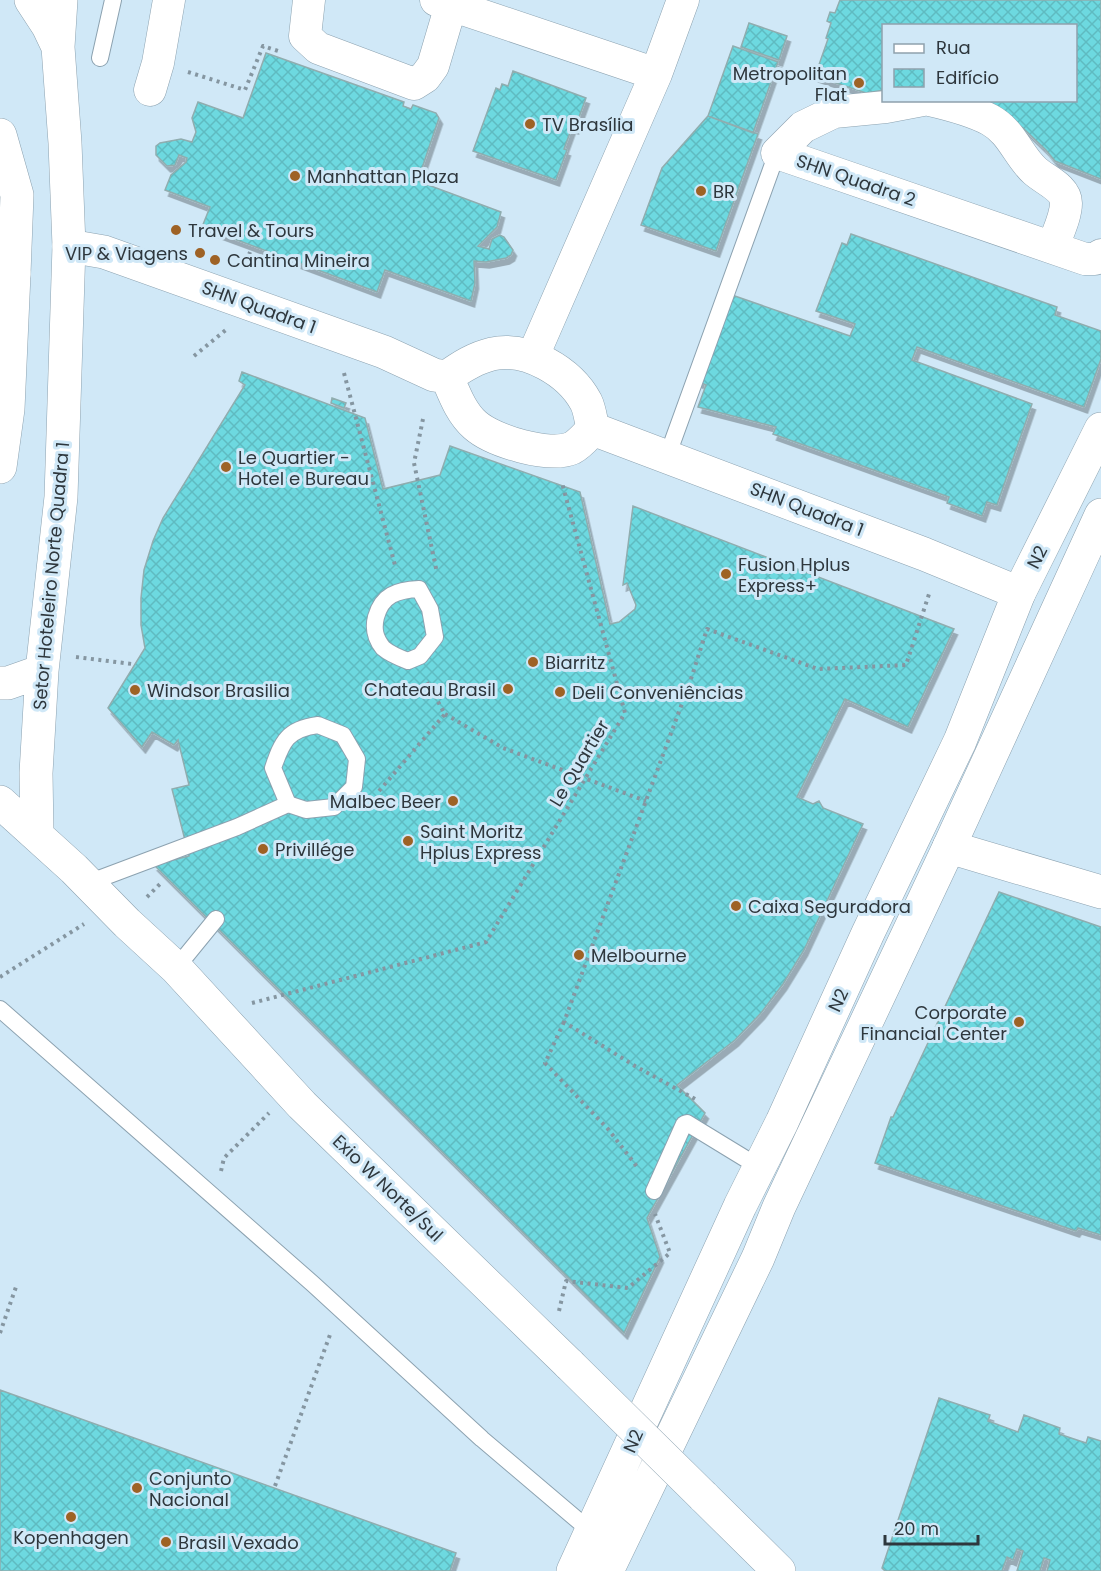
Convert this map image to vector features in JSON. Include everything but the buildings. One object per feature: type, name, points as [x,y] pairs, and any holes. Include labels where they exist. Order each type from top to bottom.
[{"type":"main road","points":[[31,0],[58,47]]},
{"type":"main road","name":"Setor Hoteleiro Norte Quadra 1","points":[[37,834],[36,773],[42,671],[61,497],[69,246],[58,47],[61,0]]},
{"type":"main road","points":[[0,135],[17,195],[8,409],[0,467]]},
{"type":"main road","points":[[0,241],[14,274]]},
{"type":"main road","name":"SHN Quadra 1","points":[[69,246],[105,252],[384,352],[434,375],[447,377]]},
{"type":"main road","points":[[515,353],[533,356],[568,378],[587,403],[593,429],[572,448],[553,451],[505,442],[475,425],[462,409],[447,377],[469,362],[494,354],[515,353]]},
{"type":"main road","name":"SHN Quadra 1","points":[[593,429],[1019,592]]},
{"type":"main road","name":"N2","points":[[573,1571],[605,1552],[758,1258],[753,1248],[753,1235],[760,1206],[759,1167],[960,741],[1019,592],[1101,429]]},
{"type":"main road","points":[[1010,715],[1013,676],[1030,632],[1030,610],[1019,592],[1040,588],[1053,577],[1078,528],[1101,502]]},
{"type":"main road","name":"N2","points":[[605,1552],[760,1206],[949,847],[1101,515]]},
{"type":"main road","points":[[0,683],[8,683],[42,671]]},
{"type":"main road","points":[[960,741],[940,810],[940,832],[949,847],[1101,892]]},
{"type":"main road","name":"Exio W Norte/Sul","points":[[0,802],[37,834],[176,968],[302,1105],[779,1571]]},
{"type":"main road","points":[[868,933],[924,862],[949,847]]},
{"type":"main road","points":[[760,1206],[782,1122]]},
{"type":"street","points":[[154,76],[169,0]]},
{"type":"street","points":[[309,0],[304,36],[318,48],[414,84],[425,77],[433,66],[444,2],[656,74]]},
{"type":"street","points":[[533,356],[656,74],[683,0]]},
{"type":"street","name":"SHN Quadra 2","points":[[912,102],[834,112],[803,127],[777,153],[1085,259],[1095,259],[1101,255]]},
{"type":"street","points":[[940,102],[959,106],[992,121],[1010,136],[1021,157],[1036,172],[1064,192],[1066,203],[1053,247]]},
{"type":"lane","points":[[100,58],[113,0]]},
{"type":"lane","points":[[667,457],[777,153]]},
{"type":"lane","points":[[419,589],[430,609],[435,638],[420,656],[408,661],[384,648],[375,634],[374,625],[379,605],[389,596],[405,590],[419,589]]},
{"type":"lane","points":[[88,883],[237,828],[288,804],[306,810],[334,807],[354,787],[357,759],[343,735],[318,725],[304,727],[281,742],[273,768],[288,804]]},
{"type":"lane","points":[[176,968],[216,919]]},
{"type":"lane","points":[[0,1009],[340,1308],[605,1552]]},
{"type":"lane","points":[[654,1191],[684,1124],[687,1123],[759,1167]]},
{"type":"path","points":[[154,76],[245,90],[263,46],[284,54]]},
{"type":"path","points":[[244,269],[250,252]]},
{"type":"path","points":[[194,356],[227,329]]},
{"type":"path","points":[[344,370],[397,572]]},
{"type":"path","points":[[423,419],[414,463],[437,574]]},
{"type":"path","name":"Le Quartier","points":[[248,1004],[486,942],[626,713],[553,451]]},
{"type":"path","points":[[639,1170],[608,1129],[545,1063],[564,1022],[690,682],[707,629],[818,669],[906,665],[932,584]]},
{"type":"path","points":[[72,656],[132,664]]},
{"type":"path","points":[[431,671],[424,679],[445,714],[503,748],[646,801]]},
{"type":"path","points":[[375,796],[445,714]]},
{"type":"path","points":[[0,977],[88,921]]},
{"type":"path","points":[[564,1022],[635,1066]]},
{"type":"path","points":[[224,1158],[271,1111]]},
{"type":"path","points":[[558,1320],[566,1281],[628,1288],[670,1253],[654,1211]]},
{"type":"path","points":[[0,1333],[16,1284]]},
{"type":"path","points":[[275,1486],[340,1308]]},
{"type":"place","name":"Metropolitan Flat","points":[[859,83]]},
{"type":"place","name":"TV Brasília","points":[[530,124]]},
{"type":"place","name":"Manhattan Plaza","points":[[295,176]]},
{"type":"place","name":"BR","points":[[701,191]]},
{"type":"place","name":"Travel & Tours","points":[[176,230]]},
{"type":"place","name":"VIP & Viagens","points":[[200,253]]},
{"type":"place","name":"Cantina Mineira","points":[[215,260]]},
{"type":"place","name":"Le Quartier - Hotel e Bureau","points":[[226,467]]},
{"type":"place","name":"Fusion Hplus Express+","points":[[726,574]]},
{"type":"place","name":"Biarritz","points":[[533,662]]},
{"type":"place","name":"Chateau Brasil","points":[[508,689]]},
{"type":"place","name":"Windsor Brasilia","points":[[135,690]]},
{"type":"place","name":"Deli Conveniências","points":[[560,692]]},
{"type":"place","name":"Malbec Beer","points":[[453,801]]},
{"type":"place","name":"Saint Moritz Hplus Express","points":[[408,841]]},
{"type":"place","name":"Privillége","points":[[263,849]]},
{"type":"place","name":"Caixa Seguradora","points":[[736,906]]},
{"type":"place","name":"Melbourne","points":[[579,955]]},
{"type":"place","name":"Corporate Financial Center","points":[[1019,1022]]},
{"type":"place","name":"Conjunto Nacional","points":[[137,1488]]},
{"type":"place","name":"Kopenhagen","points":[[71,1517]]},
{"type":"place","name":"Brasil Vexado","points":[[166,1542]]}]
